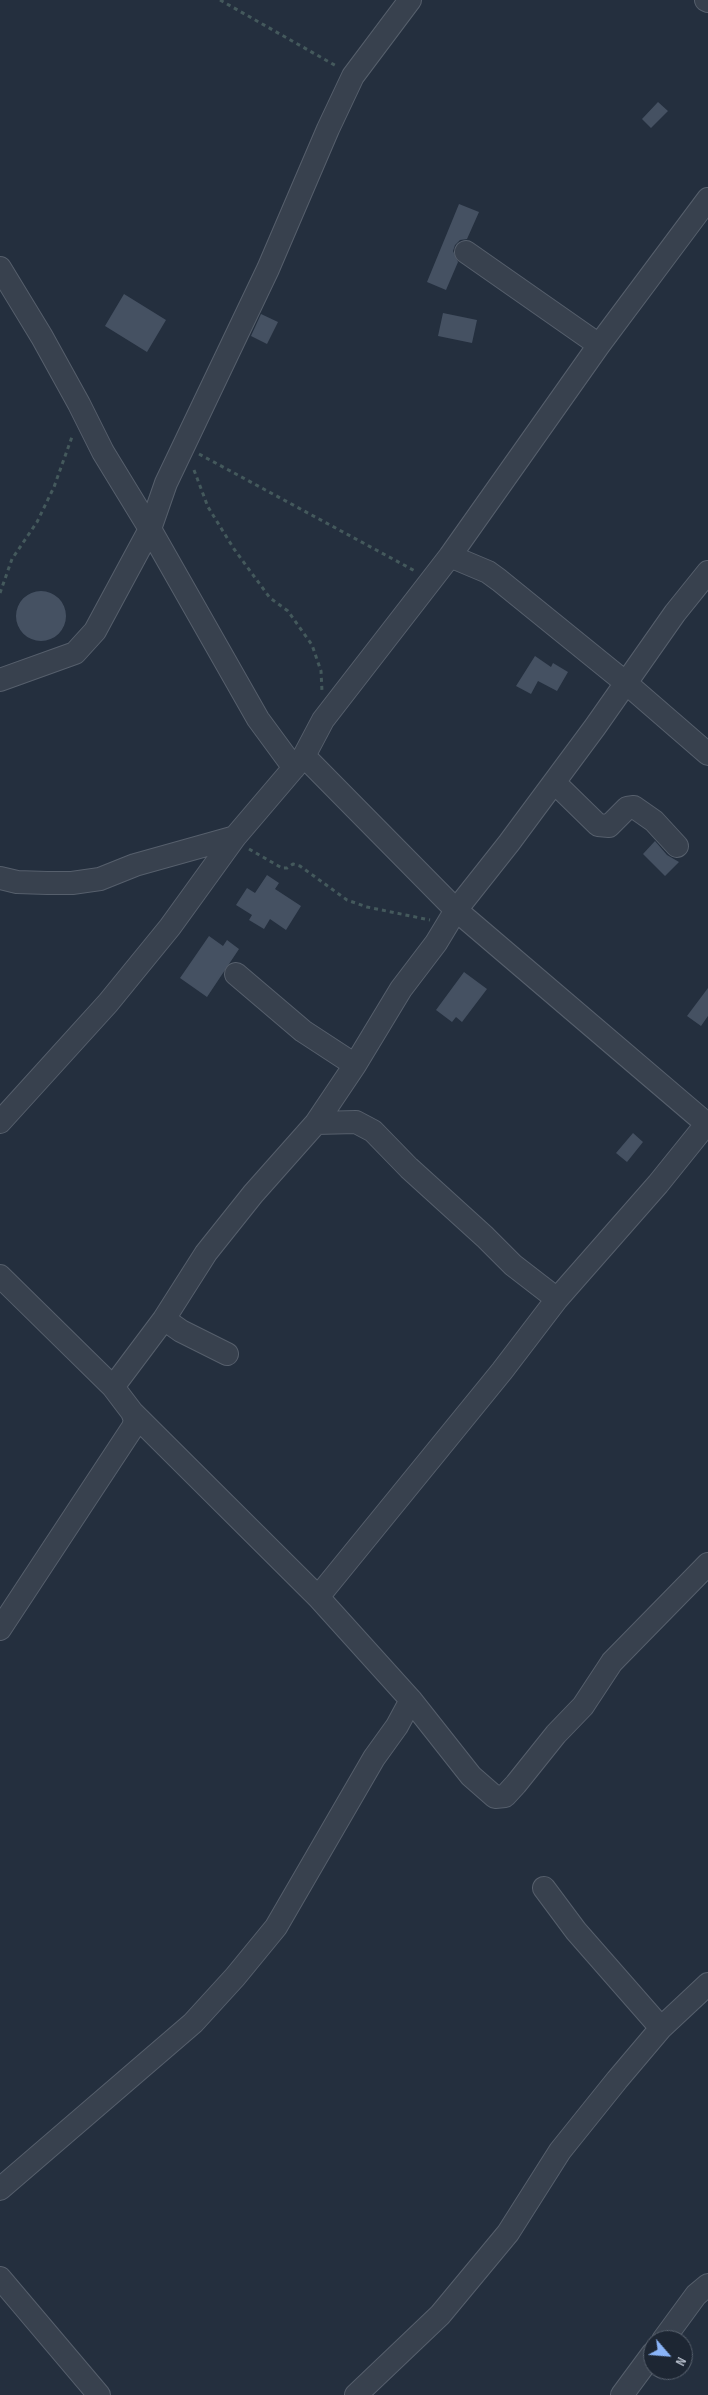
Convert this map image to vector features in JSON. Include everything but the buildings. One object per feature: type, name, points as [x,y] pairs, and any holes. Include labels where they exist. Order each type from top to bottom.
[{"type":"street","points":[[0,680],[75,653],[89,640],[106,612],[150,529],[166,482],[268,269],[328,129],[353,76],[410,0]]},
{"type":"street","points":[[0,1122],[114,995],[170,927],[235,839],[299,762],[323,720],[450,556],[599,345],[708,199]]},
{"type":"street","points":[[466,252],[599,345]]},
{"type":"street","points":[[0,268],[79,404],[103,452],[150,529],[258,719],[452,918],[708,1124],[658,1184],[556,1299],[502,1371],[318,1597]]},
{"type":"street","points":[[450,556],[488,572],[626,683],[708,754]]},
{"type":"street","points":[[113,1387],[164,1319],[206,1253],[253,1194],[316,1123],[355,1065],[401,989],[436,943],[452,918],[555,783],[626,683],[705,582]]},
{"type":"street","points":[[555,783],[598,825],[609,826],[627,808],[634,807],[654,821],[677,846]]},
{"type":"street","points":[[0,878],[17,882],[46,883],[72,883],[100,879],[135,865],[235,839]]},
{"type":"street","points":[[236,974],[303,1031],[355,1065]]},
{"type":"street","points":[[316,1123],[356,1122],[374,1131],[421,1180],[485,1237],[513,1266],[556,1299]]},
{"type":"street","points":[[0,1276],[113,1387],[132,1412],[318,1597],[411,1700],[471,1776],[495,1797],[505,1796],[556,1734],[583,1706],[612,1662],[708,1564]]},
{"type":"street","points":[[164,1319],[227,1354]]},
{"type":"street","points":[[0,1629],[133,1427],[135,1420],[132,1412]]},
{"type":"street","points":[[0,2190],[193,2022],[235,1977],[276,1927],[369,1766],[397,1726],[411,1700]]},
{"type":"street","points":[[544,1888],[576,1931],[660,2028]]},
{"type":"street","points":[[356,2395],[440,2315],[508,2233],[560,2151],[660,2028],[708,1984]]},
{"type":"street","points":[[0,2278],[99,2395]]},
{"type":"street","points":[[670,2330],[696,2295],[708,2286]]},
{"type":"street","points":[[622,2395],[643,2366]]},
{"type":"path","points":[[220,0],[353,76]]},
{"type":"path","points":[[0,593],[12,559],[37,522],[54,487],[70,446],[79,404]]},
{"type":"path","points":[[184,446],[431,580]]},
{"type":"path","points":[[184,446],[208,507],[234,549],[270,598],[288,611],[312,645],[321,671],[323,720]]},
{"type":"path","points":[[235,839],[282,868],[287,868],[293,864],[300,866],[347,900],[367,907],[409,915],[452,918]]}]
